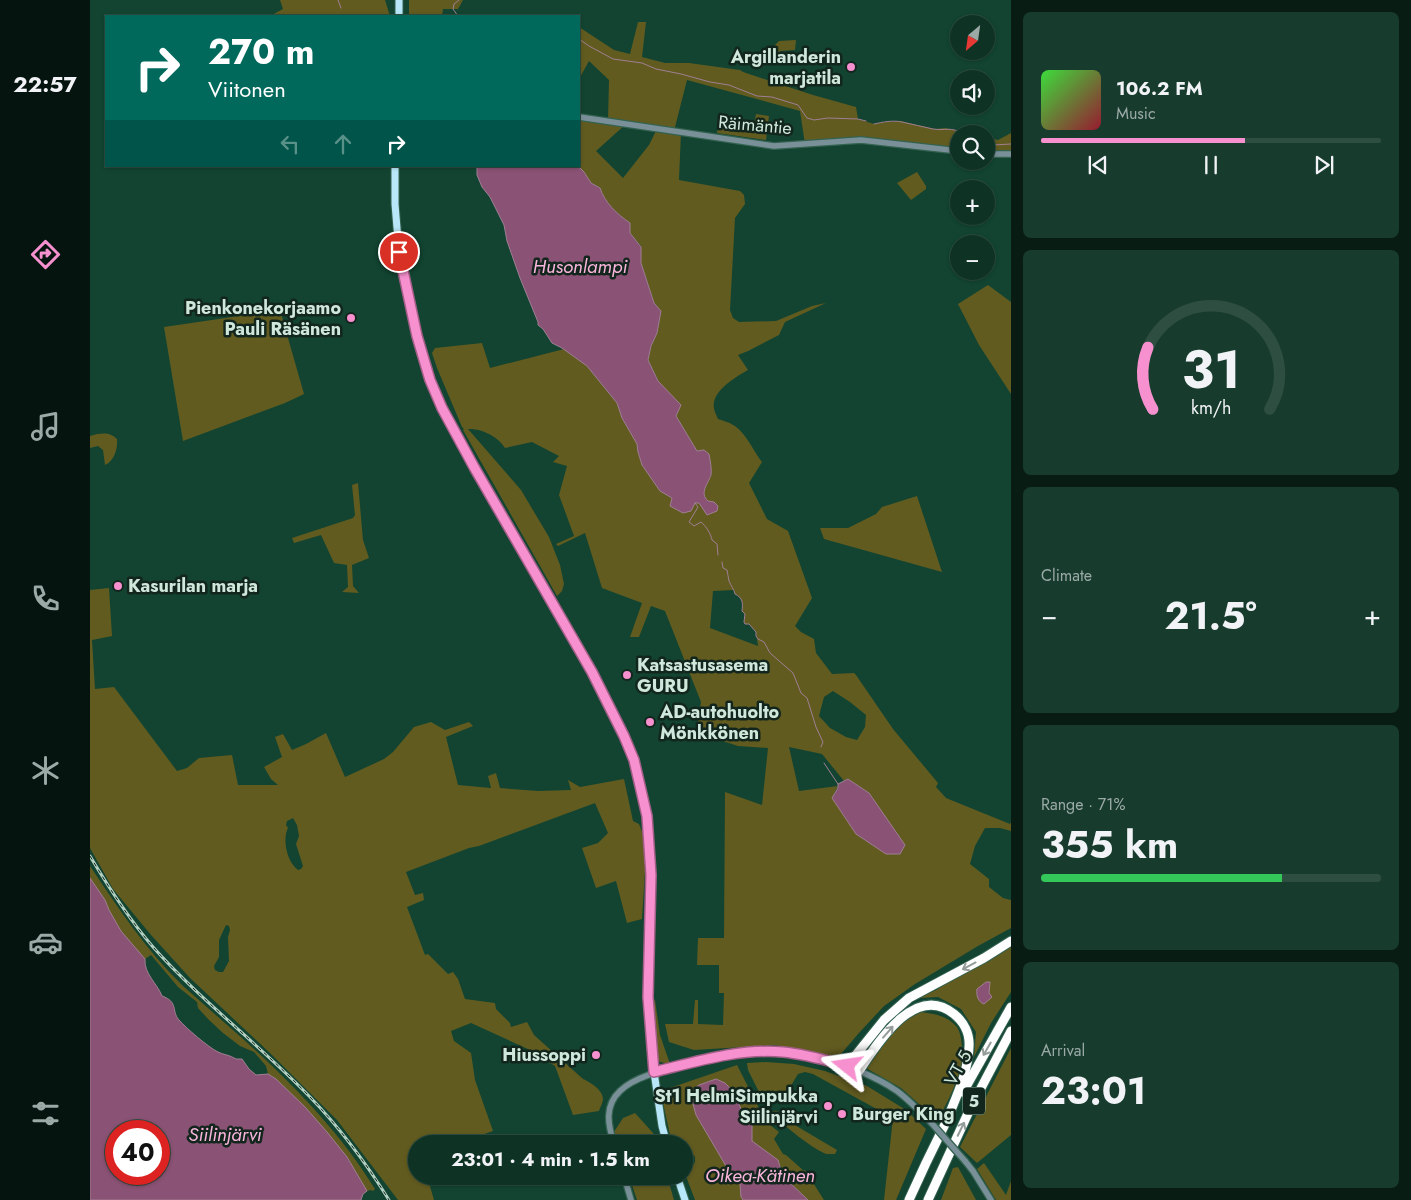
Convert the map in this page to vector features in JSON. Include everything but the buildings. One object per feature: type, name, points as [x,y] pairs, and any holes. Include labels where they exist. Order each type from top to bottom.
[{"type":"highway","points":[[847,1066],[884,1020],[909,998],[984,958],[1011,941]]},
{"type":"highway","points":[[859,1071],[876,1046],[909,1011],[921,1006],[937,1005],[950,1011],[959,1018],[966,1028],[969,1046],[963,1080],[947,1120]]},
{"type":"highway","name":"VT 5","points":[[909,1200],[947,1120],[1011,1007]]},
{"type":"highway","name":"VT 5","points":[[930,1200],[940,1173],[1011,1031]]},
{"type":"main road","points":[[399,0],[399,15]]},
{"type":"main road","points":[[395,167],[395,204],[399,252],[417,336],[430,380],[455,434],[592,672],[634,760],[647,816],[651,875],[648,997],[654,1072],[664,1135]]},
{"type":"main road","points":[[680,1185],[685,1200]]},
{"type":"street","name":"Räimäntie","points":[[580,117],[774,146],[861,140],[950,150]]},
{"type":"street","points":[[995,154],[1011,154]]},
{"type":"street","points":[[611,1135],[607,1120],[608,1110],[613,1100],[620,1091],[654,1072],[753,1052],[781,1052],[808,1056],[847,1066],[897,1091],[928,1119],[973,1172],[991,1200]]},
{"type":"street","points":[[627,1185],[632,1200]]},
{"type":"shaded area","points":[[280,0],[385,0],[390,15],[272,15],[283,9]]},
{"type":"shaded area","points":[[409,0],[463,0],[458,9],[443,9],[442,15],[409,15]]},
{"type":"shaded area","points":[[638,22],[646,22],[642,57],[665,63],[689,63],[740,70],[813,95],[856,107],[858,119],[874,124],[900,121],[935,129],[950,129],[950,150],[877,141],[805,144],[800,111],[687,80],[674,131],[681,132],[679,180],[740,191],[744,195],[745,204],[735,218],[730,310],[733,318],[739,322],[776,321],[812,306],[826,303],[785,322],[779,335],[738,355],[748,370],[725,385],[716,396],[714,402],[714,409],[718,419],[737,428],[762,462],[749,483],[767,519],[788,531],[812,598],[795,626],[801,632],[814,639],[816,653],[832,674],[854,673],[856,675],[893,729],[938,783],[936,787],[946,798],[1010,824],[1011,822],[1011,831],[1000,828],[985,828],[975,846],[970,864],[989,879],[989,887],[1003,898],[1011,900],[1011,928],[915,984],[884,1006],[841,1054],[827,1056],[775,1045],[694,1050],[669,1042],[665,1024],[693,1024],[695,1000],[698,1000],[698,1024],[723,1025],[724,993],[719,993],[719,965],[697,965],[698,938],[724,938],[725,792],[762,805],[768,748],[738,746],[696,732],[701,702],[665,611],[651,606],[639,637],[630,637],[642,603],[602,588],[585,533],[558,546],[556,544],[574,536],[559,495],[567,466],[553,462],[559,456],[532,442],[505,448],[499,440],[489,434],[468,429],[521,490],[549,537],[560,565],[564,584],[562,591],[557,596],[463,430],[432,353],[435,348],[482,343],[490,368],[564,349],[587,366],[617,403],[622,418],[638,444],[642,465],[660,491],[704,450],[697,451],[676,416],[648,360],[651,346],[657,333],[661,311],[654,303],[641,263],[641,246],[630,233],[630,223],[612,208],[600,188],[591,183],[579,167],[580,117],[608,121],[609,80],[589,61],[580,77],[580,28],[614,50],[630,54]],"holes":[[[626,124],[657,129],[649,145],[623,178],[596,151]],[[734,590],[735,594],[742,601],[745,624],[749,624],[756,632],[758,646],[710,628],[713,591]],[[833,691],[866,715],[865,727],[857,740],[846,737],[830,728],[819,716],[824,697]],[[789,747],[822,754],[844,781],[848,779],[869,793],[884,816],[832,798],[838,786],[799,791]]]},
{"type":"shaded area","points":[[796,40],[795,50],[780,51],[778,59],[773,58],[775,45],[779,41]]},
{"type":"shaded area","points":[[756,114],[769,116],[766,140],[717,133],[719,119],[754,125]]},
{"type":"shaded area","points":[[1011,133],[1011,154],[995,154],[995,139],[998,140]]},
{"type":"shaded area","points":[[917,172],[926,189],[911,200],[897,183]]},
{"type":"shaded area","points":[[988,285],[1011,302],[1011,394],[979,345],[958,304]]},
{"type":"shaded area","points":[[280,310],[304,394],[285,403],[183,441],[164,327]]},
{"type":"shaded area","points":[[108,434],[117,439],[115,454],[111,461],[105,465],[103,450],[98,446],[90,448],[90,436]]},
{"type":"shaded area","points":[[358,483],[363,540],[369,558],[352,565],[353,586],[359,593],[342,592],[348,587],[347,565],[334,563],[321,535],[294,543],[292,538],[353,518],[355,515],[352,485]]},
{"type":"shaded area","points":[[917,496],[942,572],[824,539],[820,528],[848,528],[876,514],[882,507]]},
{"type":"shaded area","points":[[109,588],[112,636],[92,640],[95,689],[114,687],[177,771],[187,768],[199,758],[232,755],[238,785],[278,785],[271,779],[264,767],[282,757],[275,737],[283,734],[292,750],[326,733],[345,777],[384,759],[393,752],[414,727],[431,722],[445,730],[469,722],[473,726],[446,737],[458,785],[491,788],[488,776],[496,773],[500,788],[538,791],[571,790],[568,780],[580,787],[624,779],[633,821],[639,824],[644,837],[645,871],[642,919],[627,923],[616,881],[596,888],[582,848],[598,843],[608,833],[595,803],[406,872],[415,895],[423,893],[424,900],[407,907],[425,955],[428,954],[448,974],[453,972],[458,979],[465,999],[495,1003],[496,1009],[510,1023],[511,1027],[527,1022],[534,1035],[583,1079],[601,1092],[603,1102],[599,1111],[573,1115],[555,1066],[528,1049],[471,1023],[451,1031],[454,1041],[471,1053],[475,1080],[493,1131],[482,1135],[408,1135],[408,1185],[430,1185],[434,1200],[398,1200],[337,1120],[272,1055],[190,978],[151,935],[113,889],[90,848],[90,590]],"holes":[[[293,818],[297,825],[299,836],[296,844],[303,866],[298,870],[288,856],[285,838],[288,828],[286,825],[287,821]],[[226,925],[229,926],[229,961],[223,972],[219,972],[215,970],[214,966],[219,957],[219,940]]]},
{"type":"shaded area","points":[[90,866],[145,944],[170,973],[292,1086],[345,1146],[375,1189],[363,1194],[350,1170],[351,1163],[347,1157],[210,1052],[183,1028],[90,910]],"holes":[[[151,955],[178,987],[197,1002],[198,1008],[223,1033],[240,1046],[254,1052],[266,1066],[268,1074],[256,1075],[242,1059],[235,1059],[218,1052],[186,1028],[177,1017],[170,1001],[162,996],[151,978],[145,964],[145,959]]]},
{"type":"shaded area","points":[[1011,943],[1011,992],[991,1023],[974,1057],[976,1032],[961,1009],[938,997],[919,998],[936,990]]},
{"type":"shaded area","points":[[655,1000],[660,1035],[670,1064],[660,1062],[655,1050]]},
{"type":"shaded area","points":[[921,1012],[948,1019],[958,1029],[961,1040],[961,1067],[951,1094],[937,1120],[901,1088],[866,1068],[899,1025]]},
{"type":"shaded area","points":[[1011,1048],[1011,1135],[977,1163],[960,1147]]},
{"type":"shaded area","points":[[747,1063],[794,1064],[825,1071],[867,1086],[906,1110],[926,1129],[896,1200],[884,1200],[893,1118],[813,1074],[805,1072],[798,1074],[785,1095],[780,1099],[770,1102],[763,1100],[748,1070]]},
{"type":"shaded area","points":[[737,1065],[762,1114],[770,1125],[779,1132],[774,1139],[783,1154],[805,1170],[824,1200],[808,1200],[787,1180],[780,1165],[741,1197],[743,1200],[695,1200],[689,1185],[693,1185],[693,1165],[695,1162],[693,1135],[670,1135],[662,1098],[664,1090]]},
{"type":"shaded area","points":[[773,1111],[785,1115],[783,1118],[837,1150],[835,1154],[822,1152],[806,1142],[776,1118],[772,1113]]},
{"type":"shaded area","points":[[635,1113],[654,1135],[615,1135],[614,1132],[623,1118]]},
{"type":"shaded area","points":[[984,1163],[1006,1195],[1011,1181],[1011,1200],[996,1200],[977,1169]]},
{"type":"shaded area","points":[[958,1167],[976,1200],[941,1200],[953,1168]]},
{"type":"shaded area","points":[[632,1185],[670,1185],[674,1200],[637,1200]]},
{"type":"water","name":"Husonlampi","points":[[477,167],[579,167],[591,183],[600,188],[612,208],[630,223],[630,233],[641,247],[641,263],[654,303],[661,311],[657,333],[651,346],[648,360],[658,381],[681,405],[676,416],[697,451],[704,450],[709,454],[711,475],[704,495],[708,501],[714,502],[718,506],[717,511],[707,515],[699,503],[695,503],[691,511],[683,513],[670,506],[672,498],[660,491],[642,465],[637,444],[622,418],[617,403],[587,366],[552,343],[538,325],[507,241],[504,225],[477,175]]},
{"type":"water","points":[[848,779],[869,793],[905,845],[900,854],[886,854],[856,834],[832,798],[838,788],[838,784]]},
{"type":"water","name":"Siilinjärvi","points":[[90,878],[105,900],[121,931],[145,959],[149,974],[162,996],[173,1004],[179,1020],[214,1050],[236,1059],[242,1059],[256,1075],[268,1074],[276,1079],[305,1107],[347,1157],[367,1191],[363,1194],[361,1200],[90,1200]]},
{"type":"water","points":[[986,982],[990,982],[989,993],[992,997],[984,1004],[977,996],[977,989]]},
{"type":"water","name":"Oikea-Kätinen","points":[[716,1079],[725,1083],[735,1093],[742,1112],[752,1121],[752,1141],[778,1160],[787,1180],[808,1200],[743,1200],[740,1184],[733,1178],[696,1115],[693,1104],[694,1089],[699,1085]]},
{"type":"waterway","points":[[338,0],[341,8]]},
{"type":"waterway","points":[[457,15],[453,9],[454,4],[459,0]]},
{"type":"waterway","points":[[580,40],[613,59],[642,63],[656,69],[729,85],[757,96],[772,97],[798,105],[807,118],[814,120],[828,118],[866,121]]},
{"type":"waterway","points":[[874,124],[899,121],[933,129],[950,129]]},
{"type":"waterway","points":[[995,145],[1011,144]]},
{"type":"waterway","points":[[695,503],[698,507],[689,522],[694,526],[701,522],[705,526],[712,540],[717,544],[718,555]]},
{"type":"waterway","points":[[722,562],[723,568],[727,570],[729,581],[735,594],[742,601],[745,624],[749,624],[756,632],[758,639],[764,642],[770,653],[793,673],[801,693],[807,698],[823,742],[821,747]]},
{"type":"waterway","points":[[824,763],[838,784]]},
{"type":"railway","points":[[90,856],[104,880],[153,947],[171,967],[271,1059],[321,1109],[352,1146],[389,1200]]},
{"type":"place","name":"Argillanderin marjatila","points":[[851,67]]},
{"type":"place","name":"Pienkonekorjaamo Pauli Räsänen","points":[[351,318]]},
{"type":"place","name":"Kasurilan marja","points":[[118,586]]},
{"type":"place","name":"Katsastusasema GURU","points":[[627,675]]},
{"type":"place","name":"AD-autohuolto Mönkkönen","points":[[650,722]]},
{"type":"place","name":"Hiussoppi","points":[[596,1055]]},
{"type":"place","name":"St1 HelmiSimpukka Siilinjärvi","points":[[828,1106]]},
{"type":"place","name":"Burger King","points":[[842,1114]]},
{"type":"route","points":[[399,252],[417,336],[430,380],[442,408],[549,600],[592,672],[634,760],[647,816],[650,858],[648,997],[654,1072],[753,1052],[781,1052],[808,1056],[847,1066]]}]
